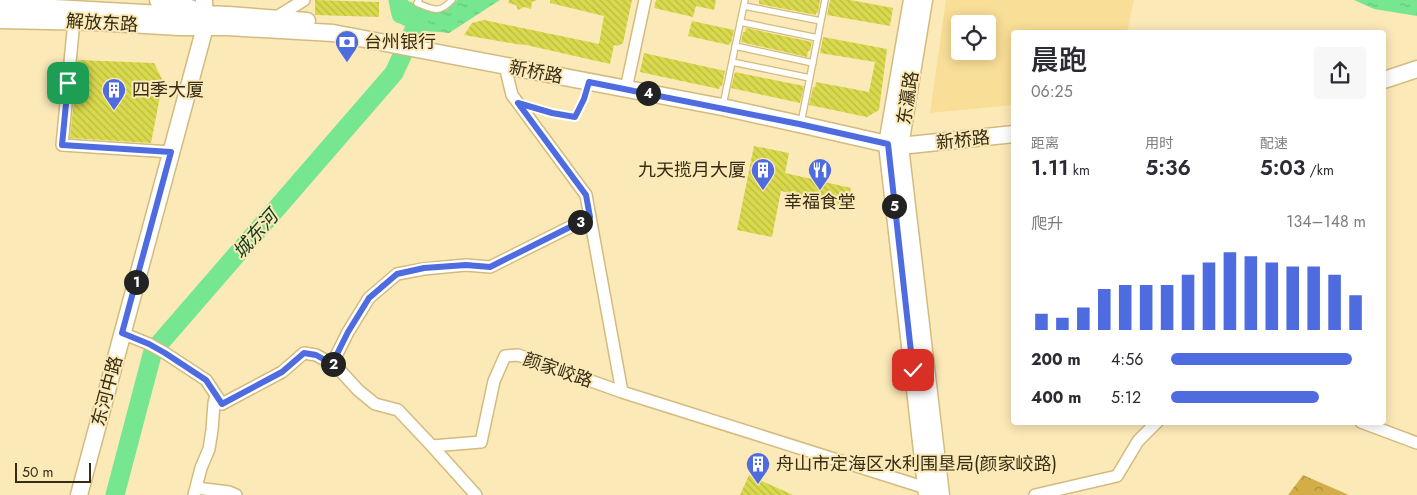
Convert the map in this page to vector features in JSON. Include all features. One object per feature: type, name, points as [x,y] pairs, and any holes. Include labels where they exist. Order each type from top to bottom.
[{"type":"street","name":"新桥路","points":[[158,0],[182,5],[205,14],[383,42],[722,107],[894,145],[1011,134]]},
{"type":"street","points":[[626,89],[645,0]]},
{"type":"street","name":"东瀛路","points":[[912,0],[894,145],[926,491]]},
{"type":"street","name":"东瀛路","points":[[924,0],[894,145],[941,495]]},
{"type":"street","points":[[275,18],[300,1]]},
{"type":"street","points":[[0,5],[180,15],[205,14]]},
{"type":"street","name":"新桥路","points":[[205,14],[275,18],[340,25],[383,42]]},
{"type":"street","name":"解放东路","points":[[0,20],[74,21],[178,27],[205,14]]},
{"type":"street","name":"东河中路","points":[[79,495],[171,152],[205,14]]},
{"type":"street","points":[[74,21],[62,145],[171,152]]},
{"type":"street","name":"颜家峧路","points":[[505,66],[512,95],[586,195],[622,392]]},
{"type":"street","points":[[1386,79],[1417,69]]},
{"type":"street","points":[[332,364],[348,332],[369,298],[397,274],[424,268],[466,265],[490,267],[590,217]]},
{"type":"street","points":[[122,333],[149,344],[206,380],[222,404],[282,372],[304,353],[316,355],[336,366],[358,390],[375,404],[398,410],[476,495]]},
{"type":"street","name":"颜家峧路","points":[[432,446],[481,442],[494,381],[505,356],[518,355],[622,392],[926,491]]},
{"type":"street","points":[[216,395],[209,449],[201,468],[195,491],[229,492],[236,495]]},
{"type":"street","points":[[1036,495],[1117,476],[1138,441],[1155,425]]},
{"type":"street","points":[[1369,425],[1417,443]]},
{"type":"lane","points":[[419,0],[418,3],[434,11],[444,8],[452,0]]},
{"type":"lane","points":[[801,124],[825,0]]},
{"type":"lane","points":[[722,107],[744,3],[821,21]]},
{"type":"lane","points":[[740,22],[818,38]]},
{"type":"lane","points":[[735,46],[813,63]]},
{"type":"lane","points":[[732,62],[810,78]]},
{"type":"lane","points":[[518,103],[552,113],[575,117],[584,99],[589,82]]},
{"type":"shaded area","points":[[946,0],[1134,0],[1127,30],[1011,30],[1011,105],[930,113]]},
{"type":"green space","points":[[1303,475],[1349,495],[1288,495]]},
{"type":"water","points":[[389,0],[406,0],[436,13],[447,10],[457,0],[500,0],[449,33],[418,30],[403,25],[394,16]]},
{"type":"water","points":[[1354,0],[1417,0],[1417,16],[1374,9]]},
{"type":"building","points":[[315,0],[379,2],[379,17],[315,15]]},
{"type":"building","points":[[509,0],[537,0],[532,2],[531,9],[524,7],[518,10],[516,5],[508,3]]},
{"type":"building","points":[[550,0],[632,0],[623,43],[618,46],[614,45],[610,64],[522,44],[464,35],[472,23],[484,20],[599,44],[604,16],[550,3]]},
{"type":"building","points":[[656,0],[716,0],[714,10],[696,6],[693,17],[654,8]]},
{"type":"building","points":[[759,0],[820,0],[816,15],[759,4]]},
{"type":"building","points":[[830,0],[850,0],[893,8],[890,26],[827,15]]},
{"type":"building","points":[[692,21],[734,30],[731,43],[729,45],[688,36]]},
{"type":"building","points":[[746,28],[812,42],[810,51],[808,51],[807,57],[741,42]]},
{"type":"building","points":[[823,37],[887,49],[879,110],[867,117],[809,105],[816,82],[869,92],[875,62],[820,53]]},
{"type":"building","points":[[644,53],[725,71],[722,86],[719,89],[640,72]]},
{"type":"building","name":"四季大厦","points":[[78,60],[154,63],[163,81],[151,143],[70,138]]},
{"type":"building","points":[[735,72],[804,86],[800,103],[731,88]]},
{"type":"building","name":"九天揽月大厦","points":[[754,146],[789,153],[785,173],[851,188],[847,206],[781,191],[772,237],[737,230]]},
{"type":"building","name":"舟山市定海区水利围垦局(颜家峧路)","points":[[749,475],[793,495],[740,495]]},
{"type":"waterway","name":"城东河","points":[[115,495],[153,351],[394,73],[419,19],[401,14],[398,0]]},
{"type":"place","name":"台州银行","points":[[347,63]]},
{"type":"place","name":"四季大厦","points":[[114,111]]},
{"type":"place","name":"九天揽月大厦","points":[[763,191]]},
{"type":"place","name":"幸福食堂","points":[[820,191]]},
{"type":"place","name":"舟山市定海区水利围垦局(颜家峧路)","points":[[758,485]]},
{"type":"route","points":[[68,83],[62,145],[171,152],[122,333],[149,344],[206,380],[222,404],[282,372],[304,353],[316,355],[332,364],[348,332],[369,298],[397,274],[424,268],[466,265],[490,267],[590,217],[586,195],[518,103],[552,113],[575,117],[584,99],[589,82],[722,107],[888,144],[913,370]]}]
